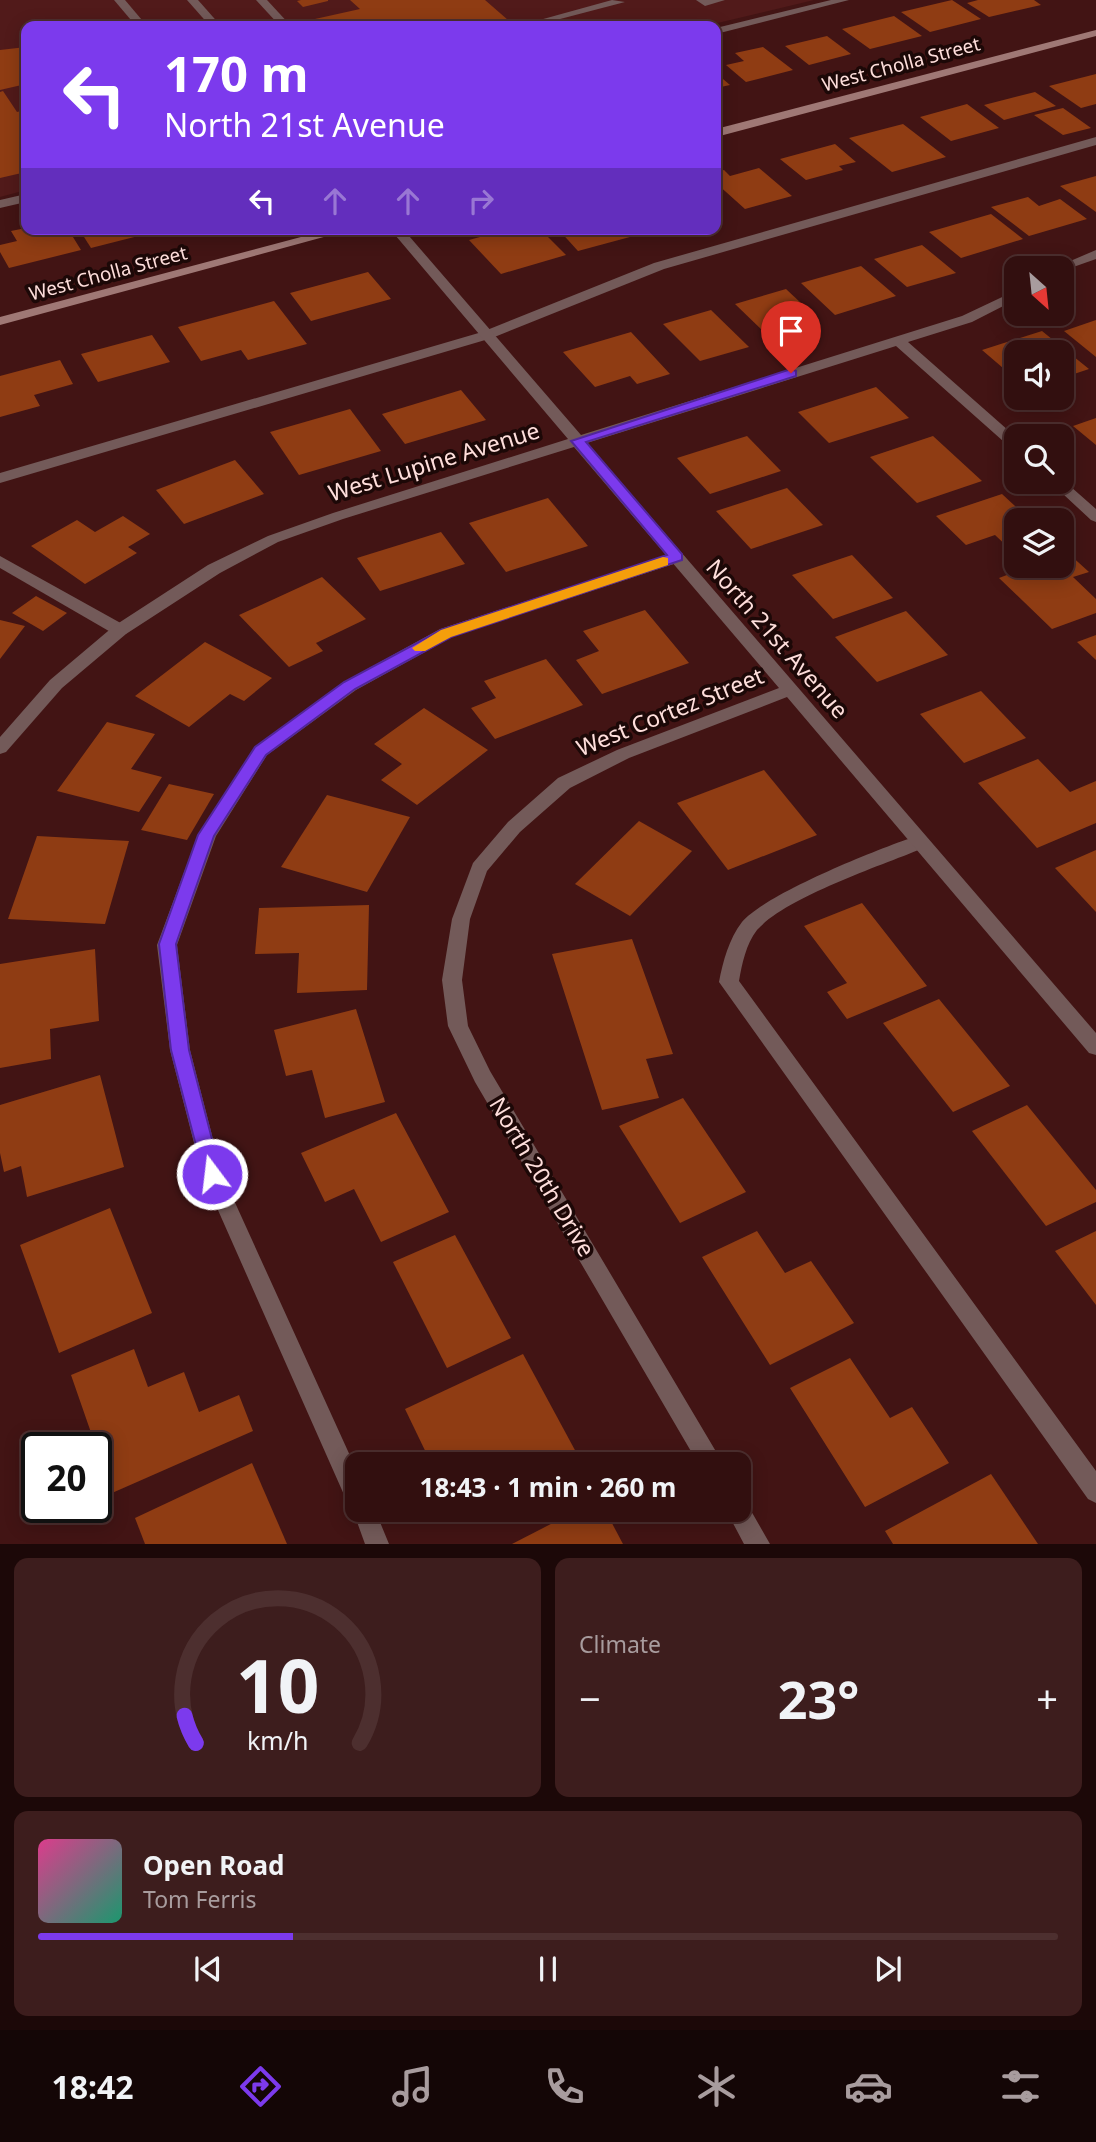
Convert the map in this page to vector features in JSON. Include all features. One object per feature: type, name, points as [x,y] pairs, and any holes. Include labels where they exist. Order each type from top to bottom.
[{"type":"street","points":[[118,0],[137,21]]},
{"type":"street","points":[[192,0],[211,21]]},
{"type":"street","points":[[261,0],[281,21]]},
{"type":"street","points":[[541,21],[620,2],[617,0]]},
{"type":"street","points":[[701,0],[705,3],[720,0]]},
{"type":"street","points":[[721,30],[844,0]]},
{"type":"street","name":"West Cholla Street","points":[[721,132],[1096,33]]},
{"type":"street","points":[[0,478],[487,335],[659,266],[1096,141]]},
{"type":"street","points":[[0,204],[21,199]]},
{"type":"street","name":"West Cholla Street","points":[[0,321],[324,235]]},
{"type":"street","name":"North 21st Avenue","points":[[401,235],[1096,1046]]},
{"type":"street","points":[[1074,263],[1096,254]]},
{"type":"street","name":"West Lupine Avenue","points":[[0,748],[55,684],[121,631],[214,569],[273,539],[338,516],[967,319],[1004,300]]},
{"type":"street","points":[[898,340],[1004,434]]},
{"type":"street","points":[[1070,494],[1096,517]]},
{"type":"street","points":[[345,1471],[212,1174],[180,1050],[167,944],[207,835],[261,751],[350,686],[446,633],[677,557]]},
{"type":"street","points":[[0,561],[121,631]]},
{"type":"street","name":"West Cortez Street","points":[[479,868],[514,827],[564,783],[624,754],[790,690]]},
{"type":"street","points":[[920,842],[776,905],[751,925],[732,960],[729,982],[1096,1491]]},
{"type":"street","name":"North 20th Drive","points":[[479,868],[461,919],[452,980],[458,1026],[482,1076],[704,1452]]},
{"type":"street","points":[[368,1522],[377,1544]]},
{"type":"street","points":[[745,1522],[758,1544]]},
{"type":"shaded area","points":[[0,0],[814,0],[721,22],[21,21],[21,191],[0,197]]},
{"type":"building","points":[[350,0],[485,0],[509,21],[315,19],[360,9]]},
{"type":"building","points":[[952,0],[981,19],[930,32],[901,12]]},
{"type":"building","points":[[978,0],[1034,0],[1041,5],[989,17],[967,3]]},
{"type":"building","points":[[297,1],[328,1],[303,7]]},
{"type":"building","points":[[894,16],[922,36],[870,49],[842,29]]},
{"type":"building","points":[[827,36],[851,54],[809,65],[785,46]]},
{"type":"building","points":[[763,47],[793,70],[746,82],[726,65],[744,61],[735,53]]},
{"type":"building","points":[[21,48],[21,85],[0,90],[0,50]]},
{"type":"building","points":[[1096,74],[1096,104],[1081,108],[1049,86]]},
{"type":"building","points":[[721,77],[730,85],[721,87]]},
{"type":"building","points":[[3,91],[17,112],[21,111],[21,173],[0,178],[0,92]]},
{"type":"building","points":[[1035,92],[1056,106],[1004,120],[984,105]]},
{"type":"building","points":[[967,104],[999,128],[951,141],[920,117]]},
{"type":"building","points":[[1063,108],[1091,128],[1063,135],[1034,115]]},
{"type":"building","points":[[903,124],[946,157],[892,172],[849,138]]},
{"type":"building","points":[[835,144],[856,162],[839,166],[843,170],[806,180],[780,159]]},
{"type":"building","points":[[759,168],[792,196],[745,209],[721,187],[721,171],[724,170],[730,176]]},
{"type":"building","points":[[1096,176],[1096,212],[1060,186]]},
{"type":"building","points":[[1028,197],[1039,206],[1060,199],[1087,219],[1029,236],[991,207]]},
{"type":"building","points":[[991,214],[1023,239],[961,258],[929,232]]},
{"type":"building","points":[[21,229],[21,235],[72,235],[81,250],[9,268],[0,252],[0,245],[17,241],[11,231]]},
{"type":"building","points":[[83,235],[142,235],[91,248]]},
{"type":"building","points":[[487,235],[546,235],[566,255],[501,274],[469,240]]},
{"type":"building","points":[[563,235],[637,235],[578,251]]},
{"type":"building","points":[[922,245],[956,273],[907,287],[874,259]]},
{"type":"building","points":[[861,266],[896,296],[835,315],[801,283]]},
{"type":"building","points":[[368,272],[391,299],[311,321],[290,293]]},
{"type":"building","points":[[786,289],[818,319],[767,335],[735,304]]},
{"type":"building","points":[[274,301],[307,344],[248,360],[241,350],[201,361],[178,327]]},
{"type":"building","points":[[711,310],[749,347],[700,361],[663,324]]},
{"type":"building","points":[[1096,320],[1096,357],[1064,331]]},
{"type":"building","points":[[1042,331],[1053,340],[1014,340]]},
{"type":"building","points":[[631,332],[670,374],[637,384],[630,376],[595,387],[563,352]]},
{"type":"building","points":[[152,335],[170,362],[98,382],[81,354]]},
{"type":"building","points":[[1004,343],[1004,369],[982,350]]},
{"type":"building","points":[[1074,357],[1089,369],[1074,374]]},
{"type":"building","points":[[60,360],[73,384],[34,395],[40,406],[0,417],[0,376]]},
{"type":"building","points":[[876,387],[909,418],[829,443],[798,412]]},
{"type":"building","points":[[461,390],[486,420],[405,444],[382,414]]},
{"type":"building","points":[[350,409],[381,451],[299,475],[270,432]]},
{"type":"building","points":[[1096,418],[1096,445],[1074,427]]},
{"type":"building","points":[[747,436],[781,471],[710,494],[677,458]]},
{"type":"building","points":[[933,436],[982,481],[917,503],[870,457]]},
{"type":"building","points":[[235,460],[264,494],[184,524],[156,490]]},
{"type":"building","points":[[787,488],[823,525],[751,549],[716,511]]},
{"type":"building","points":[[1002,494],[1017,508],[1004,508],[1004,543],[995,535],[966,545],[936,516]]},
{"type":"building","points":[[548,498],[588,546],[506,572],[469,523]]},
{"type":"building","points":[[123,516],[150,534],[128,547],[137,553],[85,584],[31,546],[77,520],[95,532]]},
{"type":"building","points":[[441,532],[465,564],[380,591],[357,558]]},
{"type":"building","points":[[852,555],[893,598],[833,619],[792,575]]},
{"type":"building","points":[[1074,558],[1089,572],[1074,577]]},
{"type":"building","points":[[322,577],[366,619],[316,643],[323,651],[289,667],[239,615]]},
{"type":"building","points":[[999,578],[1074,578],[1096,599],[1096,613],[1052,629]]},
{"type":"building","points":[[36,596],[67,613],[43,631],[12,613]]},
{"type":"building","points":[[645,610],[689,663],[602,694],[576,660],[599,651],[583,631]]},
{"type":"building","points":[[906,611],[948,655],[877,682],[835,637]]},
{"type":"building","points":[[0,620],[25,626],[0,659]]},
{"type":"building","points":[[1096,635],[1096,660],[1077,642]]},
{"type":"building","points":[[205,642],[272,678],[244,701],[230,694],[189,727],[135,696]]},
{"type":"building","points":[[546,659],[583,705],[495,739],[471,708],[496,698],[484,681]]},
{"type":"building","points":[[981,691],[1026,738],[964,763],[920,714]]},
{"type":"building","points":[[424,708],[488,750],[417,805],[381,780],[402,764],[374,744]]},
{"type":"building","points":[[107,722],[155,734],[131,769],[162,777],[139,812],[57,791]]},
{"type":"building","points":[[1038,759],[1070,792],[1096,781],[1096,823],[1037,848],[978,783]]},
{"type":"building","points":[[764,770],[817,835],[728,870],[677,803]]},
{"type":"building","points":[[169,784],[214,794],[187,840],[141,830]]},
{"type":"building","points":[[327,795],[410,817],[367,892],[281,867]]},
{"type":"building","points":[[639,821],[692,851],[630,916],[575,884]]},
{"type":"building","points":[[37,836],[129,841],[105,924],[8,919]]},
{"type":"building","points":[[1096,850],[1096,912],[1055,868]]},
{"type":"building","points":[[862,903],[927,986],[847,1019],[827,992],[847,983],[804,926]]},
{"type":"building","points":[[369,905],[367,990],[297,993],[299,953],[255,954],[259,908]]},
{"type":"building","points":[[632,939],[673,1054],[646,1059],[659,1098],[602,1110],[552,954]]},
{"type":"building","points":[[95,949],[99,1021],[50,1029],[51,1059],[0,1068],[0,964]]},
{"type":"building","points":[[939,999],[1010,1086],[953,1112],[883,1023]]},
{"type":"building","points":[[356,1009],[385,1102],[325,1118],[312,1070],[286,1076],[274,1030]]},
{"type":"building","points":[[100,1075],[124,1167],[27,1197],[21,1166],[4,1172],[0,1153],[0,1105]]},
{"type":"building","points":[[683,1098],[746,1192],[680,1223],[619,1126]]},
{"type":"building","points":[[1027,1105],[1096,1190],[1096,1202],[1046,1226],[972,1131]]},
{"type":"building","points":[[396,1113],[449,1212],[381,1242],[354,1189],[325,1202],[301,1153]]},
{"type":"building","points":[[110,1208],[152,1313],[59,1353],[20,1245]]},
{"type":"building","points":[[757,1231],[785,1273],[811,1261],[854,1323],[770,1365],[702,1257]]},
{"type":"building","points":[[1096,1231],[1096,1305],[1055,1251]]},
{"type":"building","points":[[455,1235],[511,1338],[447,1368],[393,1262]]},
{"type":"building","points":[[134,1349],[148,1387],[184,1372],[199,1412],[239,1395],[253,1431],[112,1493],[112,1432],[91,1432],[71,1375]]},
{"type":"building","points":[[523,1354],[576,1452],[426,1452],[405,1409]]},
{"type":"building","points":[[850,1358],[890,1418],[912,1407],[949,1463],[865,1507],[790,1388]]},
{"type":"building","points":[[252,1463],[287,1544],[145,1544],[135,1518]]},
{"type":"building","points":[[991,1474],[1038,1544],[893,1544],[885,1531]]},
{"type":"building","points":[[555,1522],[611,1522],[623,1544],[512,1544]]},
{"type":"slow traffic","points":[[420,648],[446,633],[663,562]]},
{"type":"route","points":[[212,1174],[180,1050],[167,944],[207,835],[261,751],[350,686],[446,633],[677,557],[578,441],[791,373]]}]
